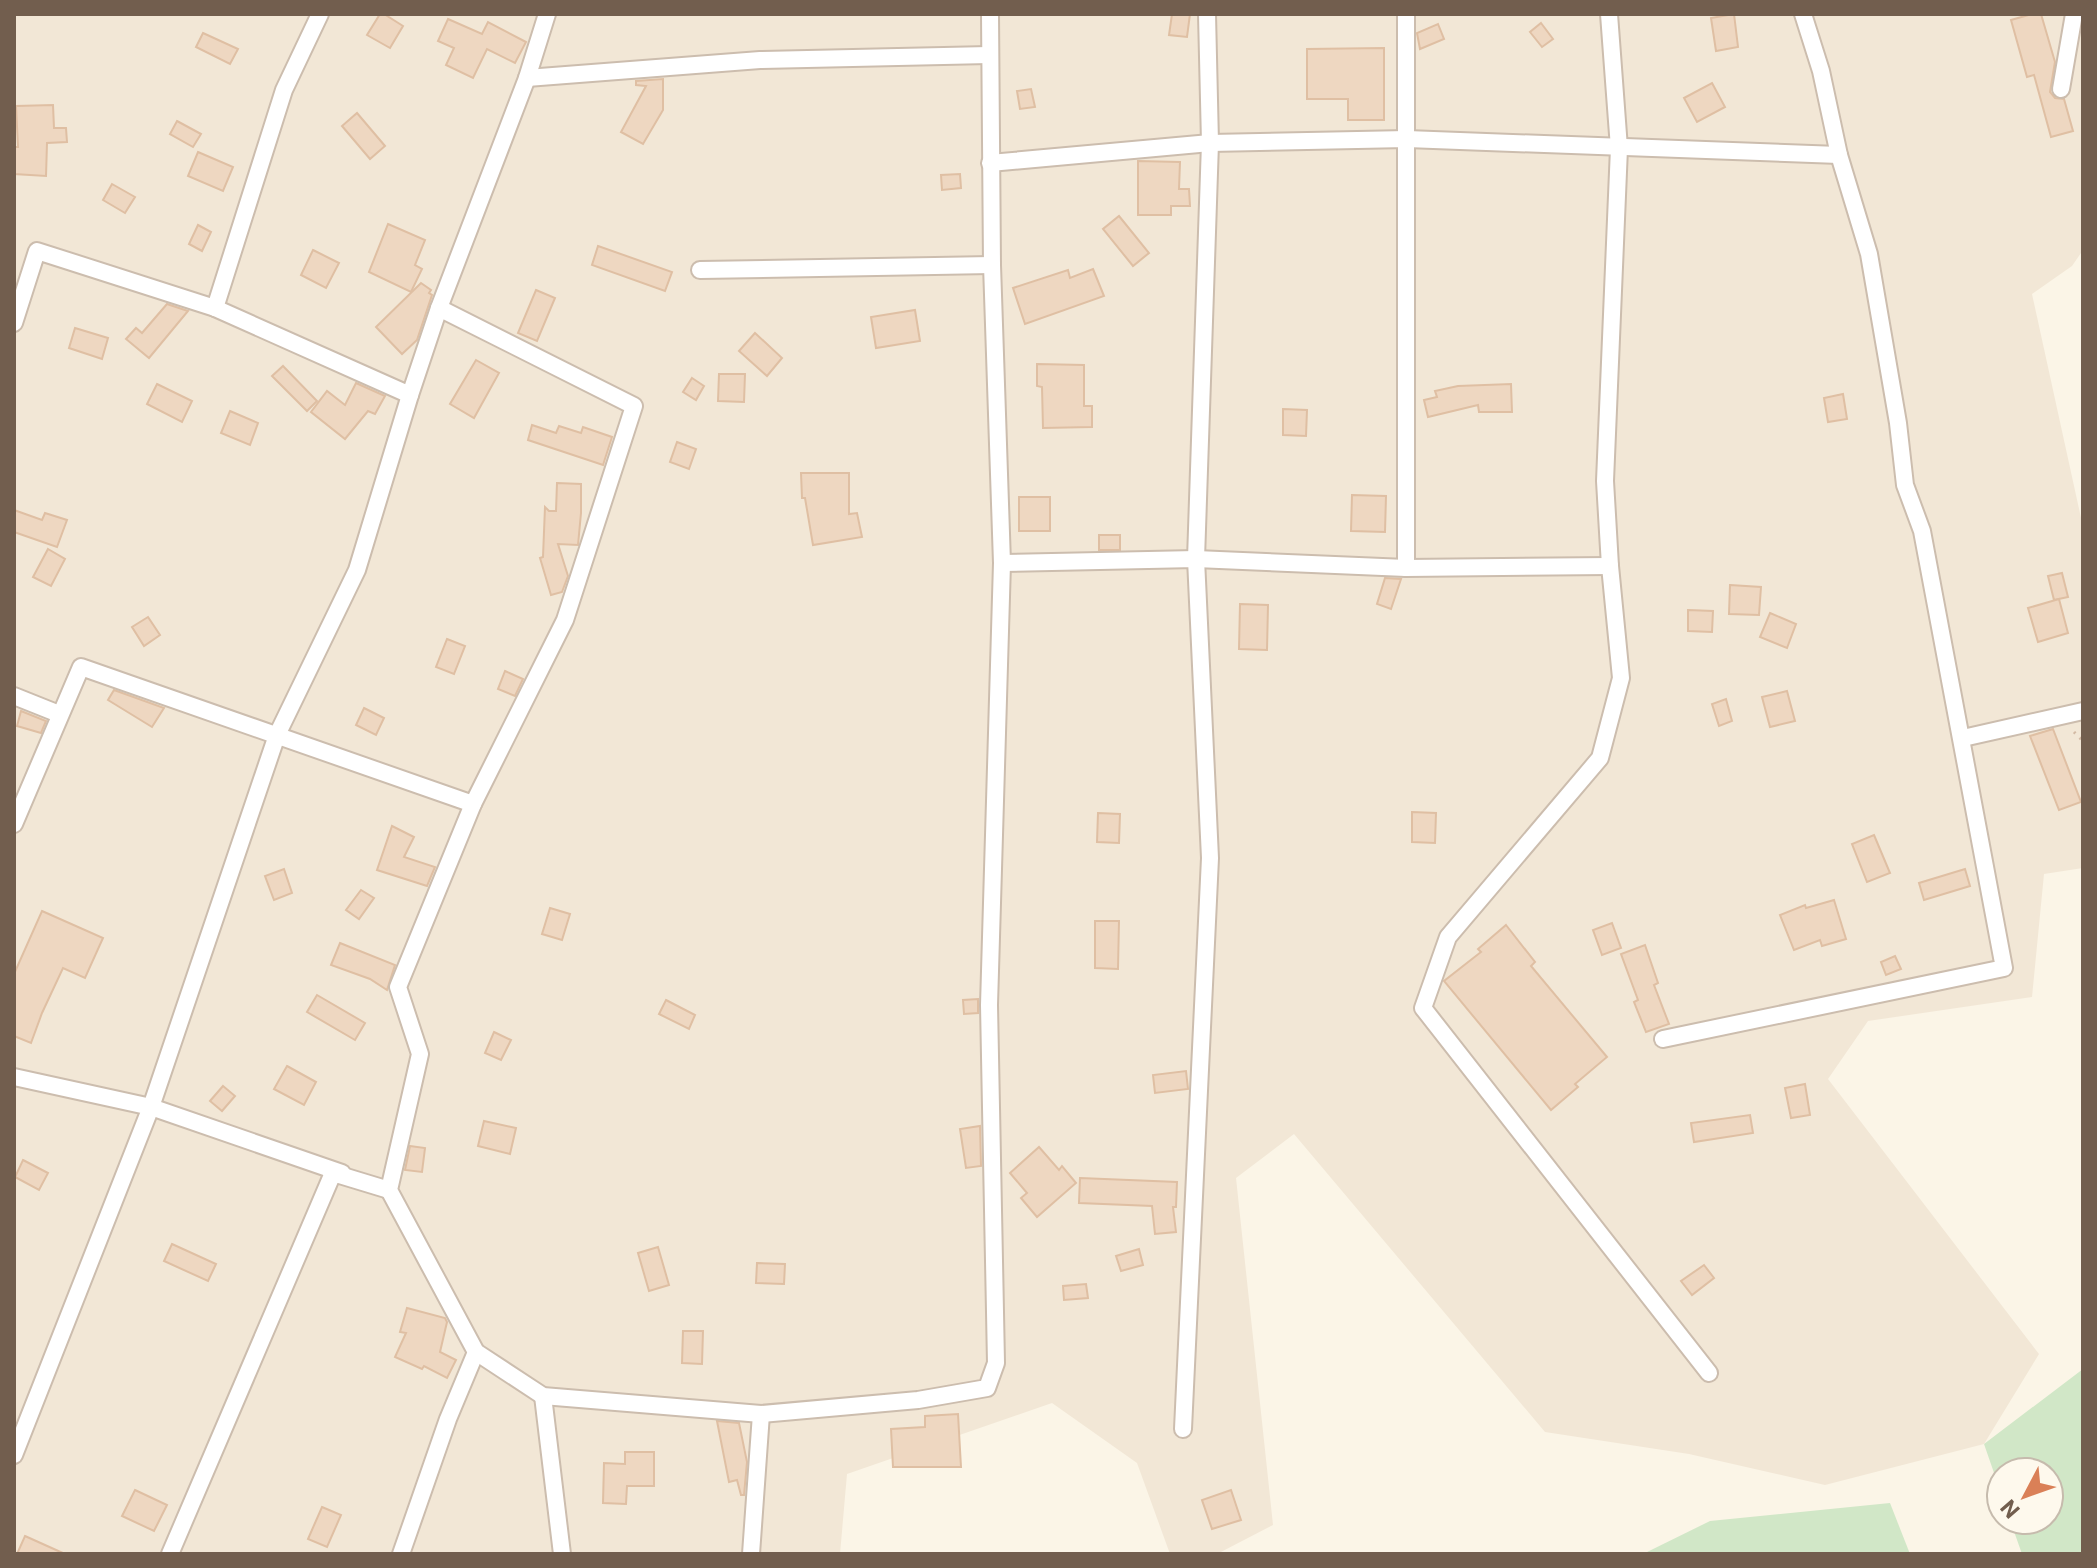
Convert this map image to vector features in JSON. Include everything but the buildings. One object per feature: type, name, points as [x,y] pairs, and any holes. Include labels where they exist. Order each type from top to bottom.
[{"type":"street","points":[[215,308],[284,90],[320,14]]},
{"type":"street","points":[[14,1455],[151,1107],[277,735],[357,570],[439,308],[527,78],[547,14]]},
{"type":"street","points":[[439,308],[634,406],[565,620],[473,804],[398,987],[420,1054],[389,1190],[476,1352],[543,1396],[761,1414],[918,1400],[987,1388],[996,1363],[989,1005],[1002,563],[992,265],[990,14]]},
{"type":"street","points":[[1183,1429],[1210,858],[1196,559],[1210,143],[1207,14]]},
{"type":"street","points":[[1406,14],[1406,568]]},
{"type":"street","points":[[1609,14],[1619,148],[1605,481],[1621,678],[1600,758],[1448,937],[1423,1008],[1709,1373]]},
{"type":"street","points":[[1663,1039],[2004,968],[1922,531],[1905,485],[1898,423],[1869,254],[1839,155],[1821,71],[1803,14]]},
{"type":"street","points":[[2061,89],[2074,14]]},
{"type":"street","points":[[527,78],[760,60],[989,55]]},
{"type":"street","points":[[990,163],[1210,143],[1407,139],[1839,155]]},
{"type":"street","points":[[14,323],[37,251],[215,308],[410,395]]},
{"type":"street","points":[[700,270],[992,265]]},
{"type":"street","points":[[1002,563],[1196,559],[1406,568],[1610,566]]},
{"type":"street","points":[[14,824],[81,667],[473,804]]},
{"type":"street","points":[[14,696],[59,714]]},
{"type":"street","points":[[1963,738],[2083,711]]},
{"type":"street","points":[[14,1077],[151,1107],[389,1190]]},
{"type":"street","points":[[170,1554],[333,1173],[389,1190]]},
{"type":"street","points":[[401,1554],[448,1419],[476,1352]]},
{"type":"street","points":[[543,1396],[562,1554]]},
{"type":"street","points":[[751,1554],[761,1414]]},
{"type":"shaded area","points":[[14,14],[2083,14],[2083,250],[2072,266],[2032,294],[2083,527],[2083,868],[2044,874],[2032,997],[1868,1021],[1828,1079],[2039,1354],[1984,1444],[1825,1485],[1689,1454],[1545,1432],[1294,1134],[1236,1178],[1273,1525],[1217,1554],[1170,1554],[1137,1463],[1052,1403],[847,1474],[840,1554],[14,1554]]},
{"type":"green space","points":[[2083,1369],[2083,1554],[2022,1554],[2016,1536],[2065,1536],[2065,1456],[1988,1456],[1984,1444]]},
{"type":"green space","points":[[1890,1503],[1910,1554],[1643,1554],[1710,1521]]}]
